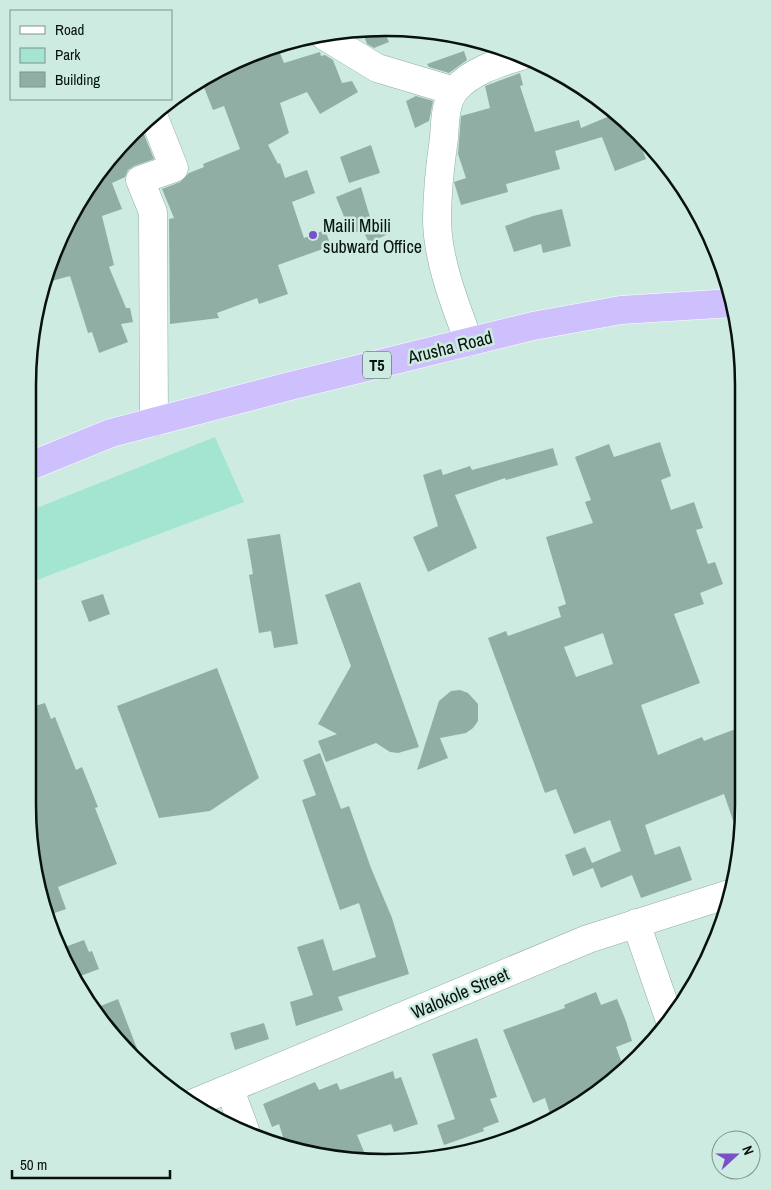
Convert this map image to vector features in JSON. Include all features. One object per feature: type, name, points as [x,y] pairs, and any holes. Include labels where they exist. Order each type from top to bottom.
[{"type":"highway","name":"Arusha Road","points":[[36,464],[111,433],[533,326],[621,310],[677,305],[725,304]]},
{"type":"street","points":[[332,40],[377,68],[454,91]]},
{"type":"street","points":[[469,342],[452,294],[437,223],[439,177],[448,106],[454,91],[492,54]]},
{"type":"street","points":[[154,422],[153,212],[140,180],[174,168],[156,122]]},
{"type":"street","name":"Walokole Street","points":[[200,1101],[230,1090],[588,939],[723,896]]},
{"type":"street","points":[[636,923],[667,1012]]},
{"type":"street","points":[[230,1090],[242,1123]]},
{"type":"green space","points":[[215,437],[244,502],[36,580],[36,508]]},
{"type":"building","points":[[386,36],[389,42],[374,48],[367,44],[364,37]]},
{"type":"building","points":[[464,51],[467,60],[449,73],[429,67],[427,64]]},
{"type":"building","points":[[320,52],[321,56],[325,55],[333,60],[342,83],[352,81],[358,92],[320,114],[307,92],[280,103],[289,133],[268,145],[278,164],[280,163],[285,178],[307,170],[315,193],[292,202],[304,238],[325,230],[331,246],[278,265],[288,294],[259,304],[257,298],[217,313],[219,318],[170,324],[169,219],[174,218],[162,189],[180,182],[189,173],[204,167],[203,164],[240,149],[224,106],[213,110],[204,87],[231,72],[280,53],[284,63]]},
{"type":"building","points":[[520,73],[523,85],[520,86],[535,132],[579,120],[581,128],[608,117],[642,149],[646,159],[615,171],[602,137],[555,151],[560,169],[506,184],[508,192],[461,205],[454,182],[466,178],[458,154],[461,116],[490,108],[485,86]]},
{"type":"building","points":[[416,96],[433,101],[429,121],[415,128],[406,101]]},
{"type":"building","points":[[144,134],[154,159],[134,166],[128,170],[125,177],[112,183],[122,209],[102,216],[114,265],[109,267],[126,308],[130,308],[133,322],[121,324],[128,342],[99,353],[92,332],[88,333],[70,276],[53,281],[72,231],[95,191],[108,173]]},
{"type":"building","points":[[371,145],[380,173],[349,183],[340,157]]},
{"type":"building","points":[[361,187],[372,224],[382,220],[388,234],[369,243],[363,230],[351,234],[336,197]]},
{"type":"building","points":[[562,209],[571,246],[543,253],[541,244],[514,252],[505,226],[533,216]]},
{"type":"building","points":[[660,442],[671,476],[661,480],[671,510],[694,502],[703,528],[696,530],[708,564],[715,562],[723,584],[700,593],[704,604],[674,614],[700,683],[641,705],[658,755],[702,737],[704,741],[735,729],[734,824],[724,794],[645,825],[655,855],[680,846],[692,880],[641,898],[632,875],[601,888],[593,868],[573,876],[565,855],[585,847],[592,863],[621,851],[610,820],[574,834],[556,789],[545,793],[488,638],[506,631],[508,636],[561,617],[558,607],[566,604],[546,537],[593,523],[585,502],[591,500],[575,457],[609,444],[614,457]],"holes":[[[603,633],[613,664],[576,677],[564,647]]]},
{"type":"building","points":[[553,448],[558,465],[506,480],[505,478],[455,495],[477,548],[428,572],[413,537],[438,526],[423,475],[441,469],[443,475],[470,466],[472,470]]},
{"type":"building","points":[[280,534],[298,644],[274,648],[271,631],[259,633],[249,575],[253,574],[247,539]]},
{"type":"building","points":[[360,582],[419,747],[398,753],[390,752],[376,743],[326,762],[318,741],[337,734],[318,724],[351,666],[325,595]]},
{"type":"building","points":[[103,594],[110,614],[89,622],[81,601]]},
{"type":"building","points":[[217,668],[259,778],[210,811],[159,818],[117,706]]},
{"type":"building","points":[[460,690],[468,693],[478,704],[478,721],[466,733],[440,738],[448,758],[417,770],[439,701],[451,691]]},
{"type":"building","points":[[45,703],[51,719],[55,717],[76,770],[82,767],[98,807],[95,808],[117,864],[58,887],[66,909],[54,913],[43,873],[37,827],[36,706]]},
{"type":"building","points":[[320,753],[341,809],[349,806],[371,868],[392,918],[409,974],[338,997],[343,1010],[296,1026],[290,1002],[313,995],[297,947],[323,939],[333,971],[376,957],[359,903],[340,910],[302,800],[316,795],[303,760]]},
{"type":"building","points":[[84,940],[89,952],[92,951],[99,969],[81,976],[67,946]]},
{"type":"building","points":[[596,992],[601,1005],[617,999],[632,1041],[616,1047],[621,1062],[616,1067],[580,1095],[550,1113],[545,1098],[533,1103],[503,1030],[565,1008],[564,1005]]},
{"type":"building","points":[[118,999],[137,1049],[123,1035],[100,1006]]},
{"type":"building","points":[[264,1023],[269,1039],[235,1050],[230,1033]]},
{"type":"building","points":[[477,1038],[497,1097],[490,1099],[499,1122],[483,1128],[484,1131],[444,1145],[437,1125],[455,1119],[432,1054]]},
{"type":"building","points":[[393,1071],[395,1079],[401,1077],[418,1124],[394,1132],[391,1124],[357,1135],[365,1153],[340,1151],[283,1138],[279,1124],[272,1127],[263,1104],[315,1082],[319,1090],[337,1083],[340,1090]]},
{"type":"place","name":"Maili Mbili subward Office","points":[[313,235]]}]
